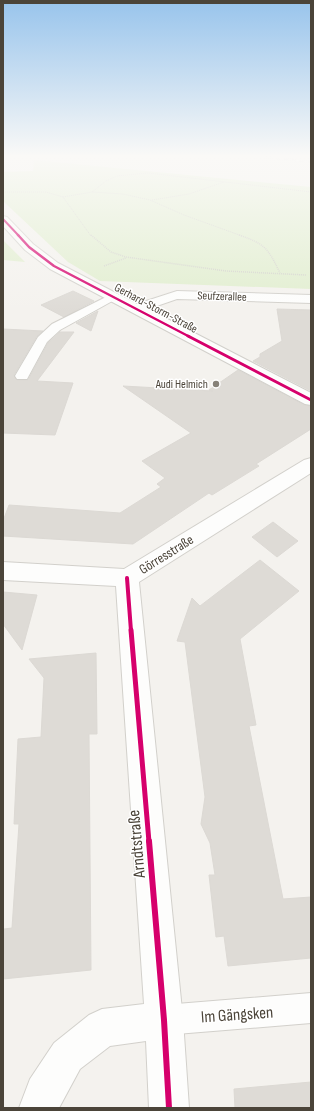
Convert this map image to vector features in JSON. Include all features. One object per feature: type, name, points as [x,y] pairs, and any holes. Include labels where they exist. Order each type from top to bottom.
[{"type":"street","name":"Gerhard-Storm-Straße","points":[[3,219],[29,247],[54,266],[311,400]]},
{"type":"street","name":"Seufzerallee","points":[[136,309],[177,295],[311,299]]},
{"type":"street","name":"Görresstraße","points":[[3,571],[128,578],[311,464]]},
{"type":"street","name":"Arndtstraße","points":[[128,578],[164,1020],[169,1108]]},
{"type":"street","points":[[39,1108],[44,1094],[67,1056],[102,1028],[164,1020]]},
{"type":"lane","points":[[22,376],[42,340],[56,327],[112,297]]},
{"type":"lane","name":"Im Gängsken","points":[[164,1020],[311,1008]]},
{"type":"path","points":[[72,209],[93,238],[111,252],[126,257],[226,271],[311,276]]},
{"type":"path","points":[[170,209],[259,242],[271,254],[280,274]]},
{"type":"green space","points":[[11,209],[311,209],[311,289],[100,281],[68,262]]},
{"type":"green space","points":[[3,240],[25,262],[3,260]]},
{"type":"building","points":[[73,291],[94,301],[64,317],[41,305]]},
{"type":"building","points":[[277,309],[311,310],[311,391],[253,361],[260,357],[260,354],[282,341]]},
{"type":"building","points":[[98,311],[91,331],[76,323]]},
{"type":"building","points":[[3,329],[43,331],[37,336],[14,375],[17,380],[28,380],[48,343],[60,332],[74,332],[37,381],[73,383],[55,435],[3,433]]},
{"type":"building","points":[[238,370],[304,405],[311,406],[311,429],[256,464],[259,466],[212,495],[209,493],[133,544],[3,536],[3,521],[9,505],[120,513],[161,487],[157,484],[165,478],[142,461],[191,433],[123,386],[213,391],[209,390]]},
{"type":"building","points":[[273,522],[298,541],[277,557],[252,537]]},
{"type":"building","points":[[260,560],[299,591],[240,639],[256,725],[249,726],[283,899],[311,897],[311,958],[228,966],[224,936],[216,937],[209,875],[215,875],[210,843],[201,824],[205,797],[185,642],[177,641],[192,598],[200,606]]},
{"type":"building","points":[[3,592],[37,595],[22,650],[3,624]]},
{"type":"building","points":[[96,653],[97,734],[89,734],[91,970],[3,979],[4,929],[12,928],[19,824],[14,824],[18,739],[41,737],[44,678],[29,659]]},
{"type":"building","points":[[311,1082],[311,1108],[235,1108],[234,1089]]},
{"type":"cycle path","points":[[3,219],[29,247],[54,266],[311,400]]},
{"type":"cycle path","points":[[127,578],[164,1020],[169,1108]]},
{"type":"place","name":"Audi Helmich","points":[[216,384]]}]
